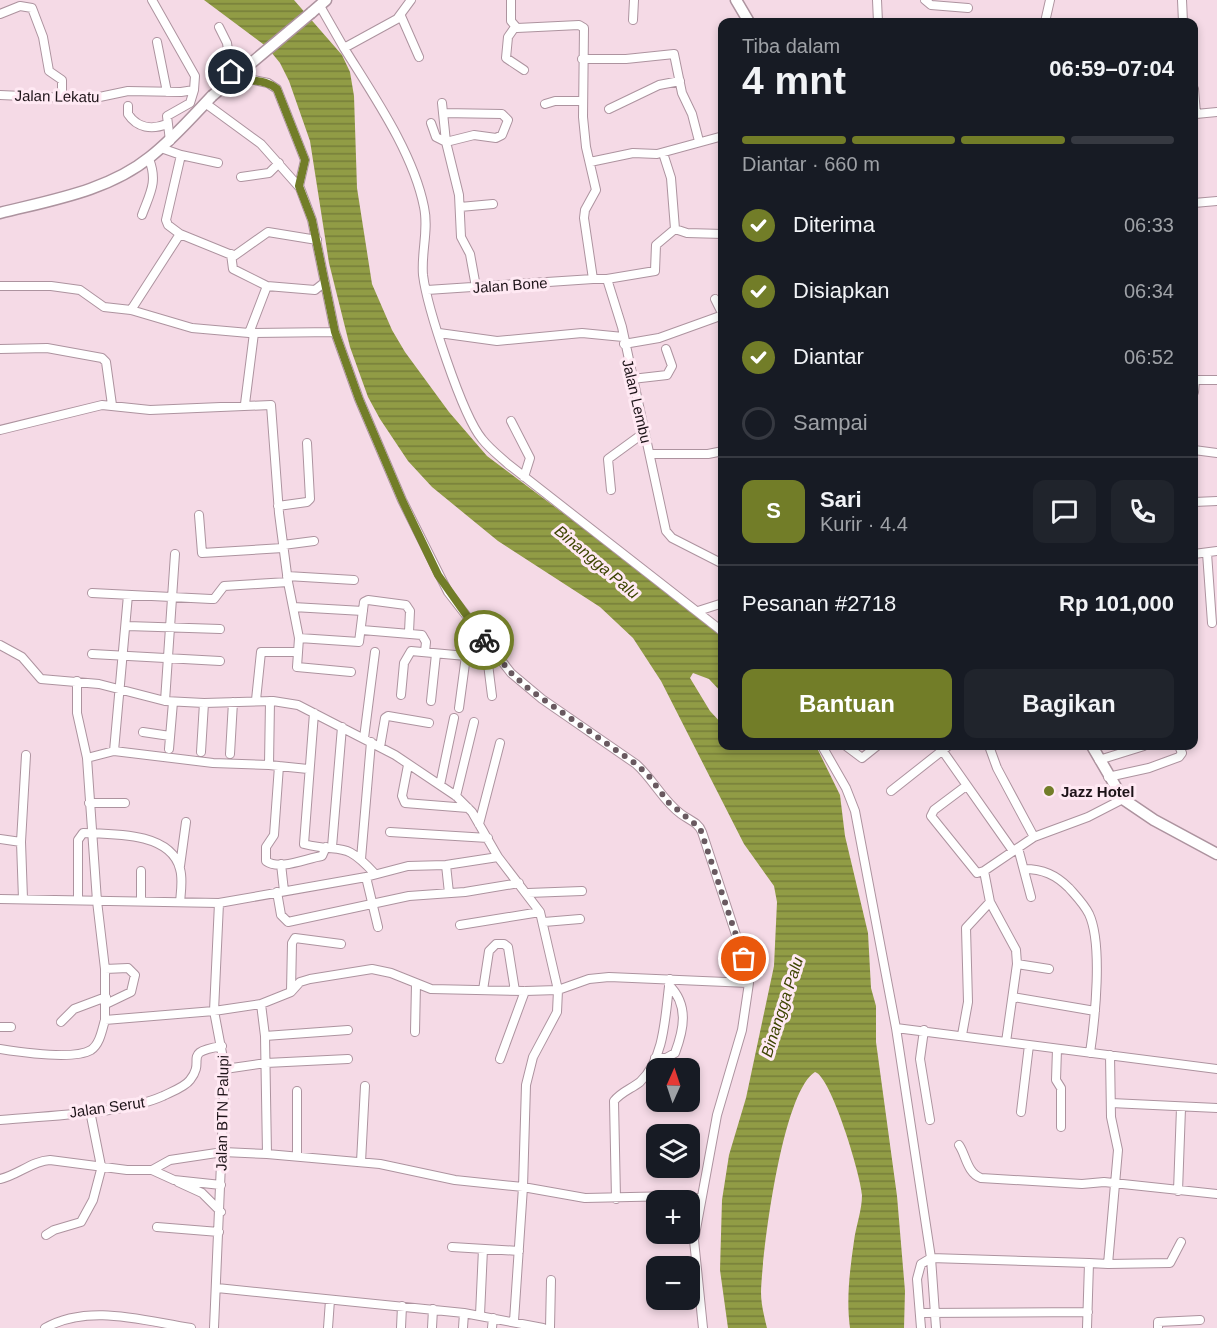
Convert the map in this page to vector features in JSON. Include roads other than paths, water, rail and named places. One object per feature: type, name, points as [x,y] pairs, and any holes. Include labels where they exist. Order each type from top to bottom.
[{"type":"main road","points":[[736,0],[747,18]]},
{"type":"main road","points":[[0,213],[90,189],[118,177],[149,159],[208,100],[319,6]]},
{"type":"main road","points":[[1094,750],[1123,799],[1154,820],[1217,854]]},
{"type":"street","points":[[152,0],[195,76],[190,103],[169,113],[166,144],[181,155],[218,163]]},
{"type":"street","points":[[344,48],[401,16],[411,0]]},
{"type":"street","points":[[511,0],[511,21],[515,27],[521,29],[579,25],[585,31],[582,101],[596,190],[585,210],[584,218],[593,279]]},
{"type":"street","points":[[633,20],[634,0]]},
{"type":"street","points":[[877,0],[878,18]]},
{"type":"street","points":[[925,0],[931,5],[968,8]]},
{"type":"street","points":[[1046,18],[1050,0]]},
{"type":"street","points":[[1182,0],[1183,18]]},
{"type":"street","points":[[0,14],[20,6],[32,8],[43,37],[49,71],[62,80],[62,99]]},
{"type":"street","points":[[319,6],[384,115],[421,195],[426,220],[423,270],[427,290],[439,333],[472,425],[488,446],[524,477],[718,628]]},
{"type":"street","points":[[401,16],[419,57]]},
{"type":"street","points":[[219,27],[227,43],[231,72],[235,76],[268,83],[277,89],[305,160],[299,186]]},
{"type":"street","points":[[515,27],[508,37],[506,58],[524,70]]},
{"type":"street","points":[[157,42],[167,92]]},
{"type":"street","points":[[582,59],[626,59],[673,54],[699,141]]},
{"type":"street","points":[[609,109],[659,86],[680,81]]},
{"type":"street","name":"Jalan Lekatu","points":[[0,95],[62,99],[100,98],[128,91],[194,90]]},
{"type":"street","points":[[208,100],[261,144],[299,186],[310,211],[335,332],[359,399],[422,545],[448,592],[492,656],[530,690],[636,764],[648,775],[669,803],[700,828],[744,959],[749,983],[741,1030],[717,1115],[700,1199]]},
{"type":"street","points":[[545,104],[555,101],[582,101]]},
{"type":"street","points":[[442,103],[446,142],[460,207],[461,237],[470,254],[476,287]]},
{"type":"street","points":[[128,106],[128,114],[137,124],[155,129],[167,124]]},
{"type":"street","points":[[1198,114],[1217,112]]},
{"type":"street","points":[[431,123],[436,137],[446,142],[474,135],[496,138],[502,135],[508,120],[502,114],[443,113]]},
{"type":"street","points":[[590,162],[633,153],[663,153],[718,137]]},
{"type":"street","points":[[663,153],[670,178],[675,229],[687,233],[718,234]]},
{"type":"street","points":[[181,155],[166,220],[168,225],[180,234],[231,254],[239,254],[268,232],[317,240]]},
{"type":"street","points":[[142,215],[154,182],[154,172],[149,159]]},
{"type":"street","points":[[241,177],[269,173],[279,163]]},
{"type":"street","points":[[1198,203],[1217,201]]},
{"type":"street","points":[[460,207],[493,204]]},
{"type":"street","name":"Jalan Bone","points":[[427,290],[607,279],[656,271],[655,248],[675,229]]},
{"type":"street","points":[[131,310],[180,234]]},
{"type":"street","points":[[231,254],[233,269],[267,286],[315,290],[325,282]]},
{"type":"street","points":[[607,279],[623,340]]},
{"type":"street","points":[[0,285],[51,286],[80,290],[104,307],[131,310],[192,328],[251,333],[335,332]]},
{"type":"street","points":[[245,404],[251,333],[267,286]]},
{"type":"street","points":[[715,298],[718,304]]},
{"type":"street","name":"Jalan Lembu","points":[[439,333],[498,341],[582,333],[623,340],[659,338],[718,317]]},
{"type":"street","name":"Jalan Lembu","points":[[623,340],[666,531],[672,538],[718,559]]},
{"type":"street","points":[[0,349],[47,348],[102,358],[112,405]]},
{"type":"street","points":[[632,380],[667,375],[672,366],[666,349]]},
{"type":"street","points":[[1198,380],[1217,380]]},
{"type":"street","points":[[0,430],[80,408],[112,405],[150,410],[245,404],[271,405],[278,506],[287,579],[299,638],[296,666],[299,669],[351,672]]},
{"type":"street","points":[[511,421],[530,458],[524,477]]},
{"type":"street","points":[[611,490],[608,459],[645,432]]},
{"type":"street","points":[[278,506],[307,502],[310,499],[307,443]]},
{"type":"street","points":[[1198,451],[1217,453]]},
{"type":"street","name":"Jalan Lembu","points":[[650,454],[718,452]]},
{"type":"street","points":[[1198,502],[1217,501]]},
{"type":"street","points":[[198,563],[202,554],[199,515]]},
{"type":"street","points":[[202,554],[314,541]]},
{"type":"street","points":[[1198,554],[1217,551]]},
{"type":"street","points":[[1206,553],[1212,623]]},
{"type":"street","points":[[169,749],[169,659],[175,554]]},
{"type":"street","points":[[92,593],[214,599],[224,586],[287,579],[354,579]]},
{"type":"street","points":[[114,751],[122,691],[128,596]]},
{"type":"street","points":[[299,638],[359,642],[364,602],[368,600],[406,605],[410,611],[409,632]]},
{"type":"street","points":[[698,611],[718,605]]},
{"type":"street","points":[[293,607],[363,611]]},
{"type":"street","points":[[127,626],[220,629]]},
{"type":"street","points":[[362,630],[409,632],[425,637],[425,652]]},
{"type":"street","points":[[0,645],[22,657],[41,679],[99,684],[169,701],[204,703],[256,700],[298,705],[380,747],[456,796],[468,808],[498,857],[528,893],[540,912],[558,990],[554,1019],[533,1057],[527,1077],[523,1119],[523,1187],[514,1321]]},
{"type":"street","points":[[401,695],[406,656],[411,651],[492,656]]},
{"type":"street","points":[[256,700],[261,652],[296,652]]},
{"type":"street","points":[[361,859],[367,740],[375,652]]},
{"type":"street","points":[[92,654],[220,661]]},
{"type":"street","points":[[431,701],[436,654]]},
{"type":"street","points":[[459,708],[465,656]]},
{"type":"street","points":[[492,656],[492,696]]},
{"type":"street","points":[[0,1049],[67,1054],[84,1052],[91,1050],[98,1042],[105,1020],[105,969],[88,803],[87,758],[77,713],[77,681]]},
{"type":"street","points":[[269,765],[270,701]]},
{"type":"street","points":[[230,754],[233,702]]},
{"type":"street","points":[[201,752],[204,703]]},
{"type":"street","points":[[314,713],[303,842],[310,846],[347,849],[361,859],[370,875],[378,927]]},
{"type":"street","points":[[380,747],[385,718],[388,716],[429,723]]},
{"type":"street","points":[[440,785],[454,718]]},
{"type":"street","points":[[456,796],[474,722]]},
{"type":"street","points":[[279,766],[274,835],[266,847],[268,863],[281,864],[322,856],[329,847],[342,727]]},
{"type":"street","points":[[143,732],[170,736]]},
{"type":"street","points":[[479,824],[500,743]]},
{"type":"street","points":[[824,750],[846,788],[855,811],[896,1028],[931,1258],[936,1328]]},
{"type":"street","points":[[850,750],[855,756],[862,758],[872,750]]},
{"type":"street","points":[[891,791],[942,750]]},
{"type":"street","points":[[946,750],[966,786],[1015,849],[1024,869],[1031,897]]},
{"type":"street","points":[[990,750],[997,768],[1034,837]]},
{"type":"street","points":[[1099,760],[1131,750]]},
{"type":"street","points":[[1108,777],[1149,768],[1179,757],[1182,753],[1181,750]]},
{"type":"street","points":[[87,758],[114,751],[213,763],[269,765],[308,770]]},
{"type":"street","points":[[23,899],[21,842],[24,825],[26,755]]},
{"type":"street","points":[[408,765],[402,796],[405,803],[468,808]]},
{"type":"street","points":[[966,786],[933,810],[932,816],[977,873],[984,871],[1034,837],[1088,818],[1123,799]]},
{"type":"street","points":[[88,803],[125,803]]},
{"type":"street","points":[[180,902],[180,867],[186,822]]},
{"type":"street","points":[[390,832],[488,838]]},
{"type":"street","points":[[78,900],[78,840],[83,833],[156,843],[167,848],[180,867]]},
{"type":"street","points":[[0,839],[21,842]]},
{"type":"street","points":[[0,899],[219,903],[408,866],[446,865],[498,857]]},
{"type":"street","points":[[281,864],[281,915],[285,921],[410,896],[519,883]]},
{"type":"street","points":[[446,865],[449,893]]},
{"type":"street","points":[[1024,869],[1041,870],[1059,879],[1081,902],[1092,923],[1096,954],[1095,1011],[1090,1053]]},
{"type":"street","points":[[141,871],[141,901]]},
{"type":"street","points":[[984,871],[990,902],[1015,946],[1017,964],[1006,1042]]},
{"type":"street","points":[[528,893],[582,891]]},
{"type":"street","points":[[962,1035],[968,1002],[966,928],[990,902]]},
{"type":"street","name":"Jalan BTN Palupi","points":[[213,1328],[217,1288],[225,1069],[214,1011],[219,903]]},
{"type":"street","points":[[460,925],[540,912]]},
{"type":"street","points":[[544,922],[580,919]]},
{"type":"street","points":[[291,992],[292,943],[295,938],[341,944]]},
{"type":"street","points":[[483,990],[489,951],[495,944],[504,944],[508,947],[515,991]]},
{"type":"street","points":[[1017,964],[1049,969]]},
{"type":"street","points":[[61,1022],[74,1009],[131,992],[135,980],[134,972],[128,968],[105,969]]},
{"type":"street","points":[[105,1020],[214,1011],[261,1004],[291,992],[300,982],[372,969],[391,973],[416,984],[438,990],[558,990],[597,977],[670,982],[749,983]]},
{"type":"street","points":[[670,982],[680,998],[683,1031],[675,1053],[671,1057],[655,1058],[660,1047],[670,982]]},
{"type":"street","points":[[415,1032],[416,984]]},
{"type":"street","points":[[500,1059],[525,991]]},
{"type":"street","points":[[1013,997],[1095,1011]]},
{"type":"street","points":[[261,1004],[265,1036],[267,1154]]},
{"type":"street","points":[[0,1027],[11,1027]]},
{"type":"street","points":[[896,1028],[1217,1069]]},
{"type":"street","points":[[265,1036],[348,1030]]},
{"type":"street","points":[[924,1030],[920,1059],[930,1120]]},
{"type":"street","points":[[1021,1112],[1029,1045]]},
{"type":"street","name":"Jalan Serut","points":[[0,1120],[137,1106],[164,1096],[190,1080],[199,1052],[222,1046]]},
{"type":"street","points":[[1057,1049],[1056,1080],[1061,1088],[1061,1127]]},
{"type":"street","points":[[1108,1264],[1118,1150],[1112,1128],[1110,1055]]},
{"type":"street","points":[[225,1069],[266,1063],[348,1059]]},
{"type":"street","points":[[616,1199],[614,1101],[618,1095],[640,1082],[646,1072]]},
{"type":"street","points":[[361,1161],[365,1086]]},
{"type":"street","points":[[297,1091],[297,1156]]},
{"type":"street","points":[[1110,1103],[1217,1108]]},
{"type":"street","points":[[1178,1191],[1181,1108]]},
{"type":"street","points":[[46,1235],[54,1230],[81,1222],[93,1200],[101,1166],[90,1111]]},
{"type":"street","points":[[959,1145],[975,1176],[981,1178],[1116,1184],[1217,1194]]},
{"type":"street","points":[[152,1170],[170,1160],[223,1152],[267,1154],[361,1161],[455,1180],[523,1187],[585,1198],[646,1198]]},
{"type":"street","points":[[0,1179],[22,1172],[40,1160],[152,1170],[202,1193],[220,1212]]},
{"type":"street","points":[[174,1180],[221,1185]]},
{"type":"street","points":[[202,1193],[221,1185]]},
{"type":"street","points":[[158,1227],[219,1232]]},
{"type":"street","points":[[921,1328],[917,1279],[921,1264],[931,1258],[1108,1264],[1170,1263],[1181,1242]]},
{"type":"street","points":[[694,1244],[703,1328]]},
{"type":"street","points":[[452,1247],[519,1251]]},
{"type":"street","points":[[480,1316],[483,1249]]},
{"type":"street","points":[[1087,1328],[1089,1263]]},
{"type":"street","points":[[550,1280],[550,1328]]},
{"type":"street","points":[[217,1288],[433,1309],[492,1317],[541,1328]]},
{"type":"street","points":[[328,1328],[330,1300]]},
{"type":"street","points":[[400,1328],[402,1306]]},
{"type":"street","points":[[432,1328],[433,1309]]},
{"type":"street","points":[[920,1313],[1088,1312]]},
{"type":"street","points":[[463,1328],[464,1313]]},
{"type":"street","points":[[45,1328],[66,1318],[83,1315],[117,1317],[191,1328]]},
{"type":"street","points":[[117,1317],[120,1328]]},
{"type":"street","points":[[492,1317],[492,1328]]},
{"type":"street","points":[[1158,1328],[1158,1322],[1200,1320]]},
{"type":"water","name":"Binangga Palu","points":[[204,0],[294,0],[342,55],[350,72],[354,96],[357,188],[372,284],[392,330],[405,352],[449,412],[487,456],[687,606],[718,634],[718,689],[709,679],[693,673],[690,678],[710,711],[718,720],[718,750],[818,750],[840,795],[845,836],[868,933],[871,988],[876,1006],[876,1042],[897,1196],[905,1291],[904,1328],[850,1328],[848,1306],[850,1273],[862,1195],[851,1149],[837,1108],[822,1078],[815,1072],[803,1086],[793,1109],[776,1175],[762,1272],[762,1306],[767,1328],[728,1328],[720,1270],[722,1200],[729,1155],[746,1098],[774,966],[777,902],[774,886],[744,844],[661,681],[633,638],[600,607],[498,541],[432,487],[408,461],[380,419],[368,397],[350,347],[329,263],[310,141],[289,81],[280,63],[267,47]]},
{"type":"place","name":"Jazz Hotel","points":[[1049,791]]}]
